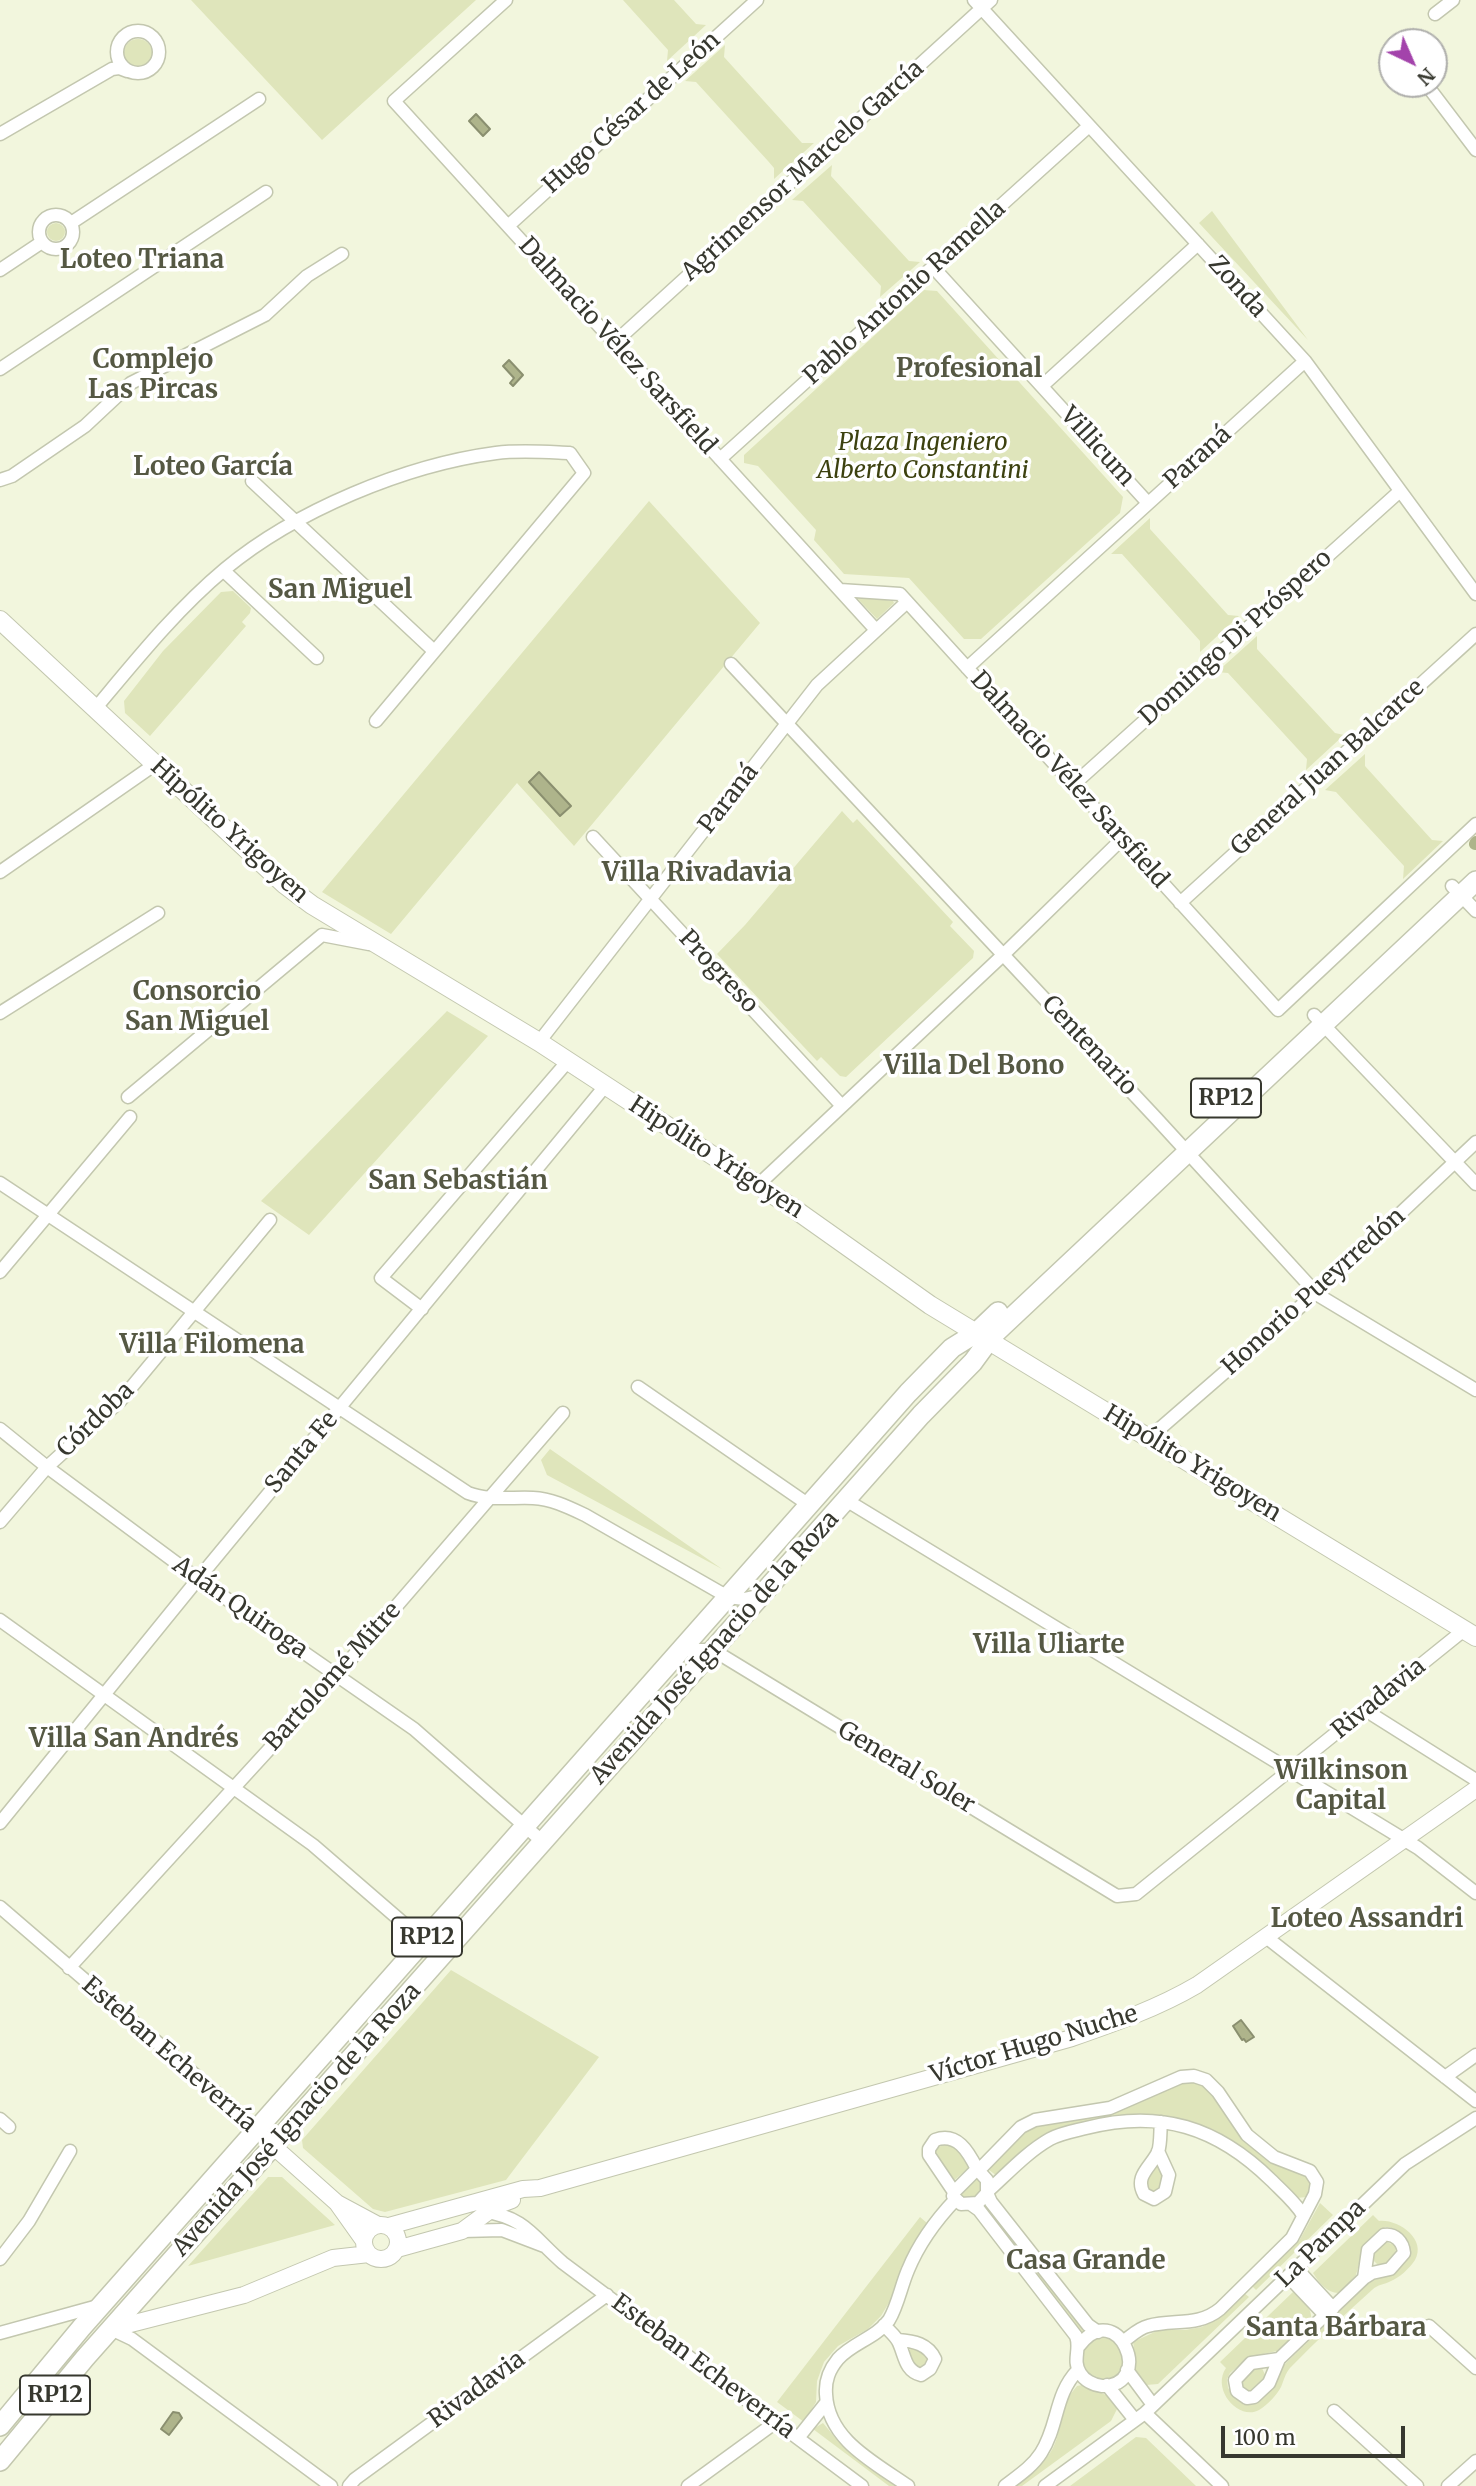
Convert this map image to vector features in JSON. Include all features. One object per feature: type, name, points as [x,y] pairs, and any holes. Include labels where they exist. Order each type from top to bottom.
[{"type":"main road","name":"Hipólito Yrigoyen","points":[[2,624],[284,884],[312,905],[374,945],[539,1042],[758,1185],[930,1305],[1470,1634]]},
{"type":"main road","name":"Avenida José Ignacio de la Roza","points":[[0,2426],[101,2305],[917,1384],[952,1348],[982,1337],[1456,891],[1476,864]]},
{"type":"main road","name":"Avenida José Ignacio de la Roza","points":[[1456,891],[1476,881]]},
{"type":"main road","name":"Avenida José Ignacio de la Roza","points":[[0,2461],[111,2329],[273,2146],[921,1415],[973,1362],[982,1337]]},
{"type":"street","name":"Dalmacio Vélez Sarsfield","points":[[506,0],[394,101],[876,630]]},
{"type":"street","name":"Hugo César de León","points":[[508,226],[757,0]]},
{"type":"street","points":[[1435,13],[1452,0]]},
{"type":"street","name":"Zonda","points":[[982,3],[1089,126],[1305,361],[1476,594]]},
{"type":"street","name":"Agrimensor Marcelo García","points":[[614,343],[982,3]]},
{"type":"street","points":[[0,134],[112,69],[140,73],[152,67],[159,50],[153,38],[142,32],[129,33],[119,42],[116,63],[112,69]]},
{"type":"street","points":[[117,55],[118,61],[127,71]]},
{"type":"street","points":[[1437,98],[1476,150]]},
{"type":"street","points":[[71,223],[259,99]]},
{"type":"street","name":"Pablo Antonio Ramella","points":[[720,459],[1089,126]]},
{"type":"street","points":[[0,369],[266,192]]},
{"type":"street","points":[[61,215],[71,223],[73,231],[68,244],[55,249],[42,242],[39,229],[47,217],[61,215]]},
{"type":"street","points":[[0,270],[42,242]]},
{"type":"street","points":[[1042,386],[1198,244]]},
{"type":"street","points":[[0,480],[12,476],[85,426],[142,375],[184,358],[265,315],[307,275],[342,254]]},
{"type":"street","name":"Villicum","points":[[933,267],[1148,503]]},
{"type":"street","name":"Paraná","points":[[967,668],[1305,361]]},
{"type":"street","points":[[94,709],[170,621],[224,571],[295,521],[410,472],[497,453],[570,453],[584,473],[376,721]]},
{"type":"street","points":[[252,481],[434,651]]},
{"type":"street","name":"Domingo Di Próspero","points":[[1073,785],[1400,491]]},
{"type":"street","points":[[224,571],[317,658]]},
{"type":"street","points":[[840,590],[900,594],[907,602]]},
{"type":"street","name":"Dalmacio Vélez Sarsfield","points":[[907,602],[1278,1010],[1476,824]]},
{"type":"street","name":"Paraná","points":[[539,1042],[817,685],[907,602]]},
{"type":"street","name":"General Juan Balcarce","points":[[1180,902],[1476,634]]},
{"type":"street","name":"Centenario","points":[[730,664],[1183,1147],[1316,1293],[1476,1390]]},
{"type":"street","points":[[0,872],[154,765]]},
{"type":"street","name":"Progreso","points":[[593,837],[842,1106]]},
{"type":"street","points":[[758,1185],[1122,839]]},
{"type":"street","points":[[1456,891],[1476,911]]},
{"type":"street","points":[[0,1013],[158,913]]},
{"type":"street","points":[[128,1097],[322,935],[374,945]]},
{"type":"street","points":[[1319,1020],[1476,1184]]},
{"type":"street","points":[[422,1309],[381,1278],[568,1061]]},
{"type":"street","name":"Santa Fe","points":[[0,1823],[606,1086]]},
{"type":"street","points":[[0,1272],[131,1117]]},
{"type":"street","name":"Honorio Pueyrredón","points":[[1149,1438],[1316,1293],[1476,1142]]},
{"type":"street","points":[[0,1183],[459,1488],[477,1496],[532,1498],[564,1505],[728,1597],[744,1599],[762,1595]]},
{"type":"street","name":"Córdoba","points":[[0,1522],[47,1468],[120,1401],[270,1220]]},
{"type":"street","points":[[638,1387],[809,1505]]},
{"type":"street","name":"Bartolomé Mitre","points":[[69,1968],[337,1675],[563,1413]]},
{"type":"street","name":"Adán Quiroga","points":[[0,1429],[47,1468],[198,1579],[414,1729],[543,1842]]},
{"type":"street","points":[[846,1500],[1418,1848],[1476,1892]]},
{"type":"street","points":[[0,1620],[313,1845],[424,1941]]},
{"type":"street","name":"Rivadavia","points":[[1129,1896],[1136,1894],[1365,1710],[1470,1634]]},
{"type":"street","points":[[681,1650],[713,1650]]},
{"type":"street","name":"General Soler","points":[[713,1650],[1117,1896],[1129,1896]]},
{"type":"street","points":[[1365,1710],[1476,1780]]},
{"type":"street","name":"Víctor Hugo Nuche","points":[[489,2212],[502,2203],[540,2188],[1091,2031],[1187,1991],[1476,1789]]},
{"type":"street","name":"Esteban Echeverría","points":[[0,1908],[237,2111],[337,2203],[366,2248]]},
{"type":"street","points":[[1266,1937],[1476,2101]]},
{"type":"street","points":[[1445,2077],[1476,2056]]},
{"type":"street","points":[[908,2486],[845,2439],[835,2426],[826,2403],[826,2381],[837,2360],[884,2325],[892,2313],[919,2246],[978,2169],[1021,2127],[1035,2120],[1110,2108],[1173,2079],[1194,2076],[1206,2080],[1214,2088],[1242,2129],[1262,2148],[1274,2157],[1314,2175],[1317,2186],[1297,2232],[1287,2245],[1220,2309],[1207,2318],[1192,2322],[1147,2326],[1124,2341]]},
{"type":"street","name":"La Pampa","points":[[1045,2486],[1144,2413],[1405,2164],[1476,2118]]},
{"type":"street","points":[[972,2205],[982,2200],[1032,2152],[1056,2136],[1121,2121],[1161,2122],[1195,2130],[1232,2146],[1260,2168],[1296,2204],[1303,2215]]},
{"type":"street","points":[[1158,2151],[1161,2122]]},
{"type":"street","points":[[1079,2346],[1076,2336],[979,2210],[972,2205],[961,2204],[955,2196],[929,2155],[929,2149],[935,2140],[953,2138],[963,2148],[988,2180],[991,2202],[1088,2325],[1098,2332]]},
{"type":"street","points":[[0,2259],[38,2207],[70,2151]]},
{"type":"street","name":"Víctor Hugo Nuche","points":[[460,2207],[523,2189],[540,2188]]},
{"type":"street","name":"Esteban Echeverría","points":[[337,2203],[384,2225],[460,2207],[489,2212],[522,2224],[535,2233],[544,2246]]},
{"type":"street","name":"Esteban Echeverría","points":[[462,2231],[489,2212]]},
{"type":"street","points":[[384,2225],[398,2237],[397,2249],[387,2258],[374,2258],[366,2248],[368,2231],[384,2225]]},
{"type":"street","name":"Esteban Echeverría","points":[[397,2249],[462,2231],[502,2230],[544,2246],[862,2486]]},
{"type":"street","points":[[111,2329],[244,2295],[330,2259],[366,2248]]},
{"type":"street","points":[[1292,2272],[1329,2311]]},
{"type":"street","points":[[1279,2359],[1364,2278]]},
{"type":"street","points":[[1245,2286],[1261,2302]]},
{"type":"street","name":"Rivadavia","points":[[349,2486],[607,2295]]},
{"type":"street","points":[[0,2333],[101,2305]]},
{"type":"street","points":[[884,2325],[898,2340]]},
{"type":"street","points":[[1429,2326],[1476,2368]]},
{"type":"street","points":[[111,2329],[132,2339],[331,2486]]},
{"type":"street","points":[[1098,2332],[1109,2332],[1124,2341],[1130,2358],[1127,2370],[1118,2381],[1107,2385],[1092,2384],[1085,2379],[1078,2370],[1076,2354],[1084,2339],[1098,2332]]},
{"type":"street","points":[[1005,2486],[1040,2455],[1052,2430],[1062,2393],[1078,2370]]},
{"type":"street","points":[[1127,2370],[1144,2413]]},
{"type":"street","points":[[1107,2385],[1144,2413],[1222,2486]]},
{"type":"street","points":[[798,2438],[826,2403]]},
{"type":"street","points":[[1334,2411],[1417,2486]]},
{"type":"street","points":[[688,2486],[776,2422]]},
{"type":"street","points":[[1448,2486],[1476,2461]]},
{"type":"green space","points":[[191,0],[476,0],[322,140]]},
{"type":"green space","points":[[623,0],[674,0],[696,24],[706,25],[667,61],[668,50]]},
{"type":"green space","points":[[138,39],[148,43],[152,53],[148,63],[138,67],[128,63],[124,53],[128,43]]},
{"type":"green space","points":[[725,45],[724,57],[802,143],[814,143],[774,179],[774,168],[768,161],[696,82],[685,81]]},
{"type":"green space","points":[[832,165],[831,176],[909,261],[920,262],[880,297],[881,286],[803,201],[792,200]]},
{"type":"green space","points":[[1212,211],[1308,340],[1199,223]]},
{"type":"green space","points":[[56,223],[62,226],[65,232],[62,238],[56,241],[50,238],[47,232],[50,226]]},
{"type":"green space","name":"Plaza Ingeniero Alberto Constantini","points":[[924,290],[937,291],[1123,497],[1120,513],[981,639],[964,639],[909,578],[844,574],[814,540],[816,530],[758,466],[744,463],[744,455]]},
{"type":"green space","points":[[649,501],[760,623],[574,846],[517,783],[391,934],[322,892]]},
{"type":"green space","points":[[1150,518],[1150,529],[1228,615],[1239,616],[1200,652],[1200,641],[1122,554],[1111,554]]},
{"type":"green space","points":[[233,591],[251,608],[242,622],[246,626],[150,736],[125,713],[124,701],[163,651],[221,592]]},
{"type":"green space","points":[[858,596],[893,601],[894,603],[877,619]]},
{"type":"green space","points":[[1257,636],[1257,649],[1335,733],[1344,735],[1306,770],[1307,759],[1228,673],[1217,672]]},
{"type":"green space","points":[[1365,754],[1365,766],[1432,840],[1443,841],[1403,879],[1404,866],[1336,792],[1325,790]]},
{"type":"green space","points":[[842,811],[853,823],[857,819],[953,922],[950,926],[974,951],[973,958],[846,1077],[840,1076],[821,1057],[817,1061],[717,954]]},
{"type":"green space","points":[[447,1011],[488,1036],[309,1235],[261,1201]]},
{"type":"green space","points":[[550,1449],[722,1569],[547,1475],[541,1460]]},
{"type":"green space","points":[[451,1970],[599,2057],[506,2180],[385,2212],[373,2209],[303,2148],[302,2140]]},
{"type":"green space","points":[[1178,2081],[1200,2082],[1216,2097],[1241,2135],[1306,2175],[1312,2184],[1306,2197],[1297,2198],[1247,2150],[1225,2137],[1188,2122],[1055,2132],[997,2176],[989,2170],[989,2164],[1033,2125],[1059,2122]]},
{"type":"green space","points":[[945,2144],[955,2146],[971,2166],[952,2182],[934,2154],[937,2148]]},
{"type":"green space","points":[[1157,2165],[1162,2175],[1161,2187],[1151,2192],[1147,2187],[1147,2177]]},
{"type":"green space","points":[[979,2176],[984,2184],[978,2199],[960,2195],[960,2189]]},
{"type":"green space","points":[[268,2177],[282,2177],[335,2225],[188,2266]]},
{"type":"green space","points":[[1320,2203],[1333,2215],[1256,2290],[1252,2286],[1299,2241]]},
{"type":"green space","points":[[988,2208],[1084,2330],[1082,2334],[987,2211]]},
{"type":"green space","points":[[1373,2215],[1379,2221],[1402,2227],[1414,2238],[1418,2252],[1413,2263],[1397,2278],[1374,2288],[1320,2338],[1290,2368],[1279,2390],[1259,2410],[1243,2411],[1236,2407],[1225,2394],[1222,2377],[1226,2368],[1220,2362],[1293,2292],[1309,2308],[1311,2320],[1277,2351],[1249,2357],[1230,2373],[1227,2379],[1228,2388],[1244,2405],[1257,2404],[1274,2387],[1283,2366],[1370,2282],[1392,2273],[1406,2260],[1409,2255],[1408,2243],[1396,2230],[1385,2227],[1364,2245],[1356,2275],[1340,2293],[1328,2290],[1318,2280],[1313,2273]]},
{"type":"green space","points":[[920,2217],[927,2223],[908,2253],[890,2301],[881,2316],[868,2329],[838,2346],[824,2362],[817,2381],[816,2402],[804,2422],[777,2402]]},
{"type":"green space","points":[[1386,2242],[1395,2245],[1396,2252],[1386,2263],[1378,2265],[1372,2259],[1373,2252]]},
{"type":"green space","points":[[1244,2293],[1249,2297],[1158,2384],[1146,2385],[1133,2369],[1133,2342],[1159,2330],[1202,2327],[1220,2316]]},
{"type":"green space","points":[[1103,2338],[1118,2344],[1124,2359],[1118,2374],[1103,2380],[1088,2374],[1082,2359],[1088,2344]]},
{"type":"green space","points":[[912,2347],[924,2352],[929,2361],[921,2369],[911,2361],[909,2351]]},
{"type":"green space","points":[[1254,2367],[1262,2368],[1266,2377],[1253,2390],[1246,2389],[1242,2380]]},
{"type":"green space","points":[[1082,2385],[1106,2395],[1118,2407],[1111,2421],[1022,2486],[1013,2486],[1045,2460],[1056,2440],[1067,2401],[1077,2386]]},
{"type":"green space","points":[[823,2423],[838,2441],[898,2486],[889,2486],[813,2429]]},
{"type":"green space","points":[[1136,2437],[1146,2438],[1196,2486],[1070,2486]]},
{"type":"shaded area","points":[[476,114],[490,129],[483,136],[469,121]]},
{"type":"shaded area","points":[[509,360],[523,375],[513,386],[510,383],[514,378],[503,366]]},
{"type":"shaded area","points":[[539,772],[571,806],[560,816],[529,782]]},
{"type":"shaded area","points":[[1241,2020],[1254,2037],[1246,2042],[1233,2026]]},
{"type":"shaded area","points":[[173,2412],[179,2413],[182,2418],[169,2435],[161,2429]]},
{"type":"district","name":"Loteo Triana","points":[[142,261]]},
{"type":"district","name":"Profesional","points":[[969,370]]},
{"type":"district","name":"Complejo Las Pircas","points":[[153,376]]},
{"type":"district","name":"Loteo García","points":[[213,468]]},
{"type":"district","name":"San Miguel","points":[[340,591]]},
{"type":"district","name":"Villa Rivadavia","points":[[697,874]]},
{"type":"district","name":"Consorcio San Miguel","points":[[197,1008]]},
{"type":"district","name":"Villa Del Bono","points":[[974,1067]]},
{"type":"district","name":"San Sebastián","points":[[458,1182]]},
{"type":"district","name":"Villa Filomena","points":[[212,1346]]},
{"type":"district","name":"Villa Uliarte","points":[[1049,1646]]},
{"type":"district","name":"Villa San Andrés","points":[[134,1740]]},
{"type":"district","name":"Wilkinson Capital","points":[[1341,1786]]},
{"type":"district","name":"Loteo Assandri","points":[[1367,1920]]},
{"type":"district","name":"Casa Grande","points":[[1086,2262]]},
{"type":"district","name":"Santa Bárbara","points":[[1336,2329]]}]
